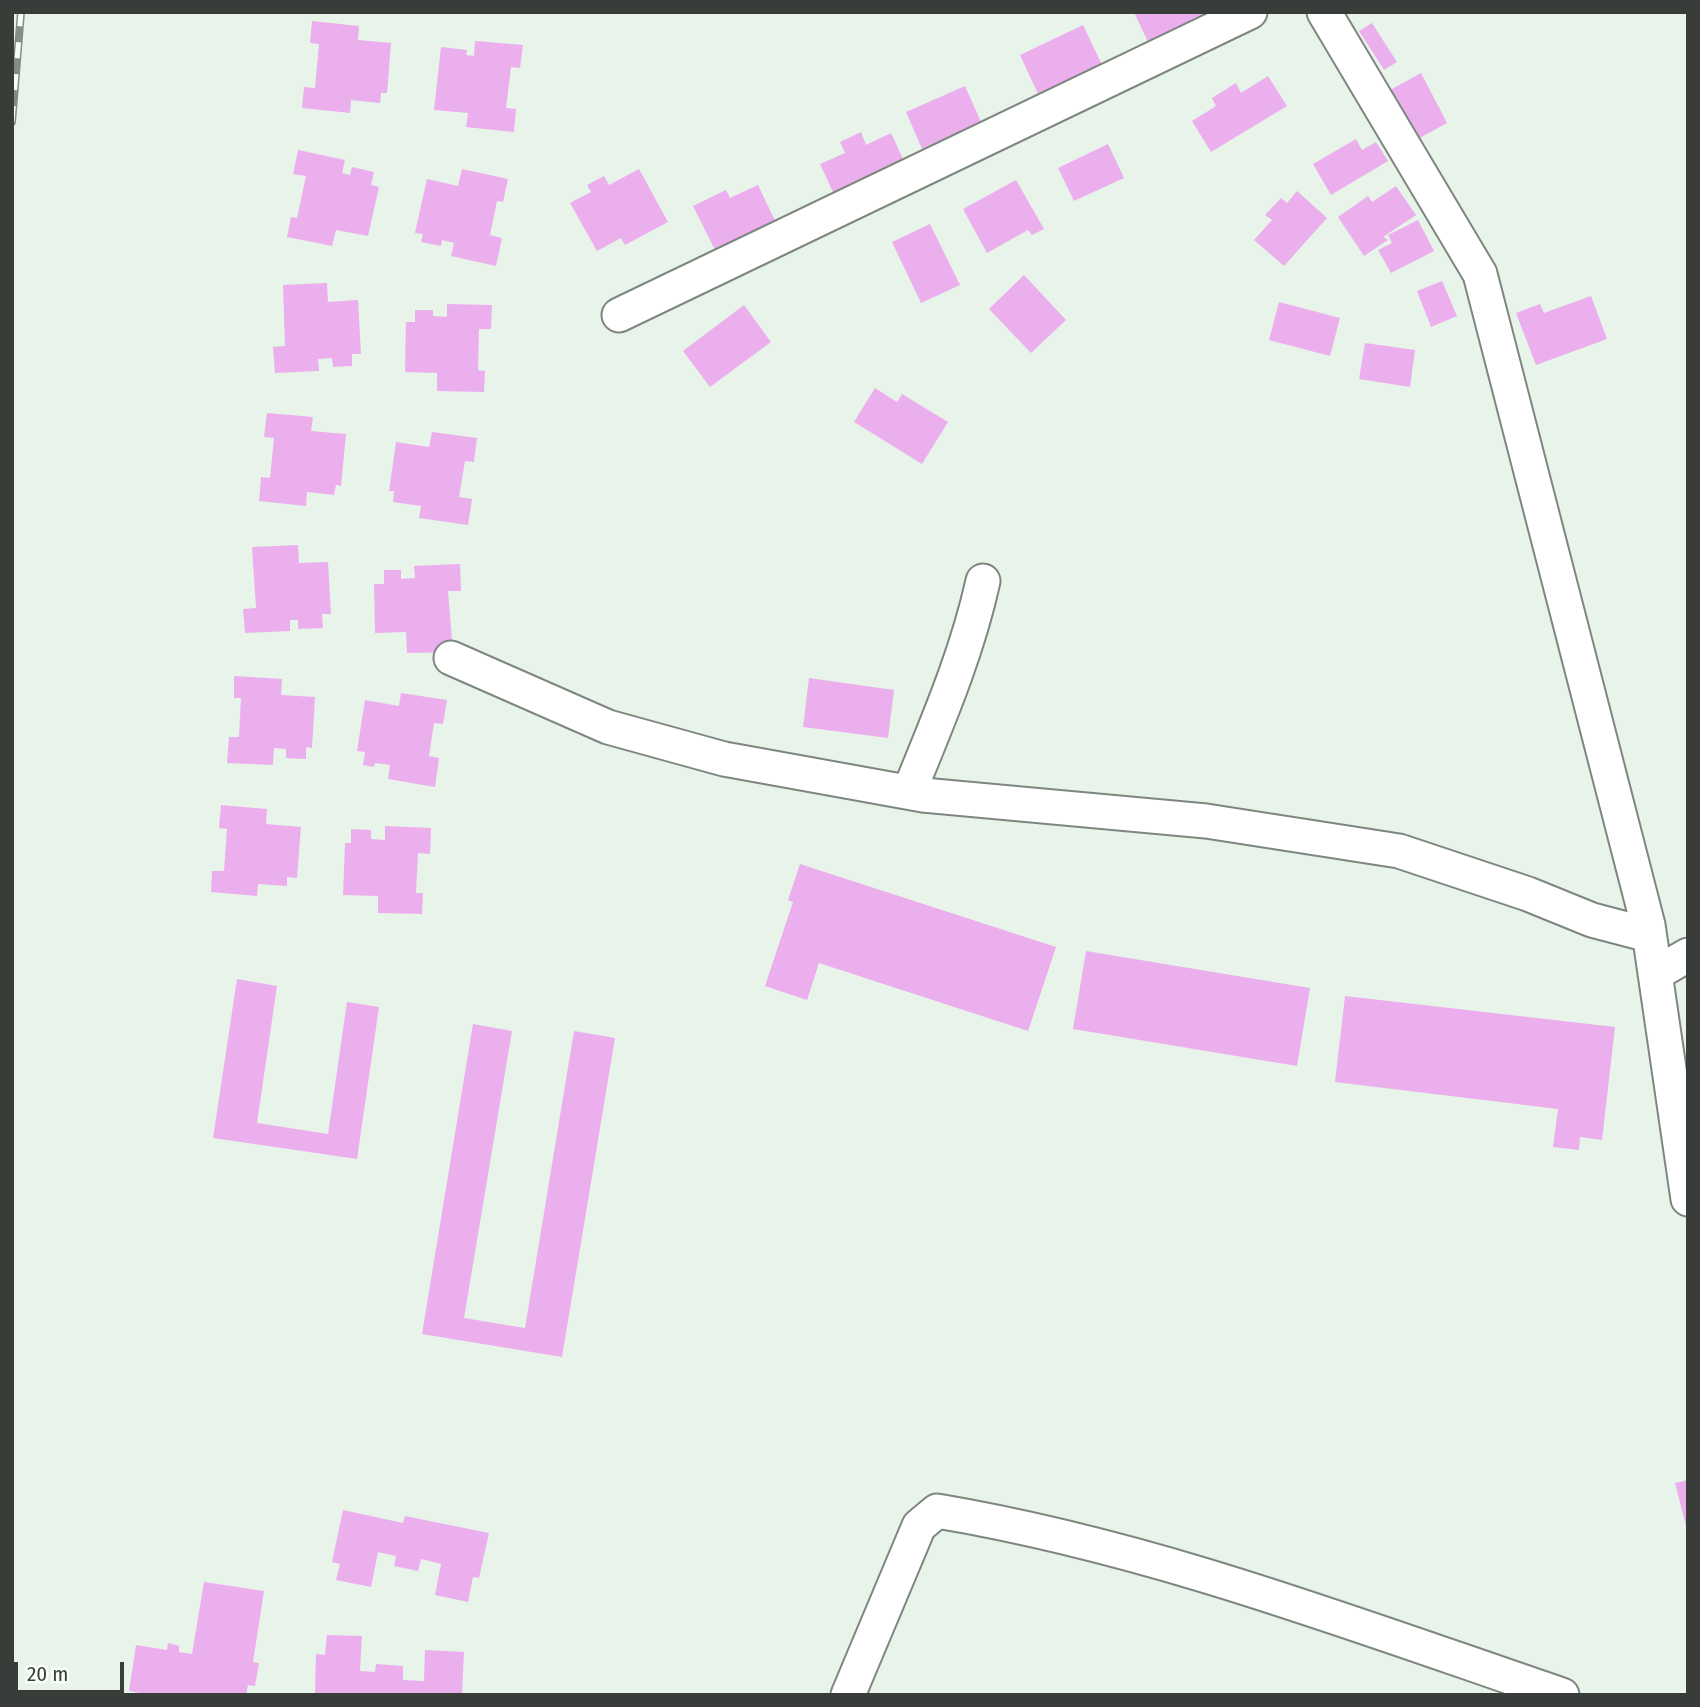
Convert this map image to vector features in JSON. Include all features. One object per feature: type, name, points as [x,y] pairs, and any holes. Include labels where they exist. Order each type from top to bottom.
[{"type":"street","points":[[619,315],[1250,12]]},
{"type":"street","points":[[1324,12],[1480,274],[1649,935],[1688,1199]]},
{"type":"street","points":[[909,792],[947,699],[975,619],[983,581]]},
{"type":"street","points":[[451,659],[608,727],[724,759],[909,792],[1206,821],[1399,851],[1528,894],[1592,920],[1649,935]]},
{"type":"street","points":[[1655,974],[1688,955]]},
{"type":"street","points":[[848,1695],[919,1526],[937,1511],[1000,1521],[1198,1571],[1562,1695]]},
{"type":"building","points":[[1134,12],[1211,12],[1148,42]]},
{"type":"building","points":[[312,21],[359,26],[358,40],[391,43],[387,93],[381,93],[380,103],[351,100],[350,113],[302,108],[304,87],[315,88],[319,44],[310,43]]},
{"type":"building","points":[[1372,23],[1397,62],[1384,70],[1359,31]]},
{"type":"building","points":[[1083,25],[1103,67],[1039,96],[1020,55]]},
{"type":"building","points":[[475,41],[523,45],[520,68],[511,67],[506,108],[516,109],[514,132],[466,127],[468,113],[434,110],[441,47],[467,50],[466,55],[474,56]]},
{"type":"building","points":[[1421,73],[1447,123],[1416,140],[1390,90]]},
{"type":"building","points":[[1268,76],[1287,106],[1211,152],[1192,121],[1216,106],[1212,98],[1236,83],[1241,93]]},
{"type":"building","points":[[965,86],[981,122],[922,149],[906,112]]},
{"type":"building","points":[[861,132],[866,145],[891,133],[909,172],[839,205],[820,164],[845,153],[840,142]]},
{"type":"building","points":[[1356,139],[1362,150],[1376,142],[1388,161],[1331,195],[1313,164]]},
{"type":"building","points":[[1108,144],[1124,178],[1074,201],[1058,168]]},
{"type":"building","points":[[298,150],[345,160],[342,173],[350,175],[352,167],[374,172],[371,185],[379,187],[368,236],[336,230],[332,246],[287,237],[291,217],[297,218],[306,176],[293,174]]},
{"type":"building","points":[[462,169],[508,179],[503,202],[497,201],[490,235],[502,238],[496,266],[451,256],[454,243],[442,240],[441,246],[421,242],[423,234],[415,233],[427,179],[458,186]]},
{"type":"building","points":[[639,169],[668,222],[625,245],[621,238],[597,251],[570,203],[591,192],[587,185],[604,176],[609,185]]},
{"type":"building","points":[[1016,180],[1044,229],[1032,235],[1028,230],[987,253],[963,209]]},
{"type":"building","points":[[758,185],[779,229],[719,258],[693,206],[726,190],[730,198]]},
{"type":"building","points":[[1396,186],[1416,215],[1383,237],[1388,240],[1364,256],[1338,217],[1368,196],[1372,202]]},
{"type":"building","points":[[1297,191],[1327,218],[1284,266],[1254,240],[1272,220],[1265,215],[1281,198],[1287,203]]},
{"type":"building","points":[[1418,220],[1434,251],[1391,273],[1378,250],[1392,243],[1388,235]]},
{"type":"building","points":[[930,224],[960,285],[921,303],[892,242]]},
{"type":"building","points":[[1024,275],[1066,320],[1031,353],[989,309]]},
{"type":"building","points":[[1442,281],[1457,316],[1431,327],[1417,291]]},
{"type":"building","points":[[327,283],[328,302],[358,300],[361,354],[352,354],[352,366],[333,367],[332,358],[318,359],[319,371],[275,373],[273,347],[285,346],[283,285]]},
{"type":"building","points":[[1591,296],[1607,339],[1536,365],[1516,313],[1540,304],[1544,313]]},
{"type":"building","points":[[1279,302],[1340,318],[1330,356],[1269,340]]},
{"type":"building","points":[[447,304],[492,305],[491,329],[479,329],[478,370],[485,371],[484,392],[437,391],[437,373],[405,372],[406,322],[415,322],[415,310],[433,310],[433,316],[447,317]]},
{"type":"building","points":[[744,305],[771,342],[710,387],[683,351]]},
{"type":"building","points":[[1365,343],[1415,350],[1410,387],[1359,379]]},
{"type":"building","points":[[875,388],[897,402],[902,394],[948,422],[922,464],[854,422]]},
{"type":"building","points":[[267,413],[313,417],[311,431],[346,434],[341,486],[336,485],[334,495],[307,492],[306,506],[259,501],[261,477],[270,478],[274,438],[264,437]]},
{"type":"building","points":[[432,432],[477,438],[474,462],[465,461],[459,497],[472,499],[468,525],[419,518],[421,506],[393,502],[394,491],[389,491],[396,442],[429,447]]},
{"type":"building","points":[[298,545],[299,563],[328,562],[331,614],[322,614],[323,628],[298,629],[298,620],[290,620],[290,631],[245,633],[243,609],[256,608],[252,547]]},
{"type":"building","points":[[460,564],[461,591],[448,591],[453,652],[407,653],[406,632],[375,633],[374,584],[384,584],[384,570],[401,570],[401,579],[415,578],[414,566]]},
{"type":"building","points":[[234,676],[282,679],[281,695],[315,697],[312,748],[306,747],[306,759],[286,758],[286,749],[274,748],[273,765],[227,763],[229,737],[239,737],[241,698],[234,698]]},
{"type":"building","points":[[809,678],[894,690],[888,738],[803,727]]},
{"type":"building","points":[[401,693],[447,700],[443,724],[434,723],[429,756],[439,758],[435,787],[388,779],[390,765],[363,765],[365,752],[357,751],[365,700],[399,706]]},
{"type":"building","points":[[221,805],[267,809],[266,824],[301,827],[297,878],[287,877],[287,886],[258,884],[257,896],[211,892],[212,871],[224,871],[227,829],[219,828]]},
{"type":"building","points":[[385,826],[431,828],[430,854],[418,853],[416,893],[423,893],[422,914],[378,913],[378,896],[343,895],[345,843],[351,843],[351,829],[371,830],[371,839],[385,840]]},
{"type":"building","points":[[800,864],[1056,947],[1028,1031],[819,963],[807,1000],[765,986],[793,902],[788,900]]},
{"type":"building","points":[[1086,951],[1310,988],[1297,1066],[1073,1029]]},
{"type":"building","points":[[237,979],[277,986],[257,1123],[328,1134],[347,1002],[379,1007],[357,1159],[213,1138]]},
{"type":"building","points":[[1345,996],[1615,1027],[1602,1140],[1580,1137],[1579,1150],[1553,1147],[1558,1109],[1335,1082]]},
{"type":"building","points":[[473,1024],[512,1031],[464,1318],[525,1328],[574,1031],[615,1038],[562,1357],[422,1334]]},
{"type":"building","points":[[1688,1480],[1688,1530],[1687,1530],[1675,1483]]},
{"type":"building","points":[[343,1510],[403,1523],[405,1516],[489,1533],[479,1578],[473,1577],[468,1602],[435,1595],[441,1564],[421,1559],[418,1571],[394,1566],[396,1556],[378,1552],[371,1587],[336,1580],[340,1564],[332,1562]]},
{"type":"building","points":[[204,1582],[264,1591],[253,1662],[259,1663],[255,1686],[248,1685],[246,1695],[149,1695],[129,1691],[136,1645],[167,1650],[168,1643],[179,1646],[179,1652],[192,1654]]},
{"type":"building","points":[[327,1635],[362,1636],[360,1671],[375,1672],[376,1664],[403,1666],[403,1680],[424,1681],[425,1650],[464,1652],[462,1693],[315,1695],[316,1654],[325,1655]]},
{"type":"railway","points":[[12,122],[21,12]]}]
